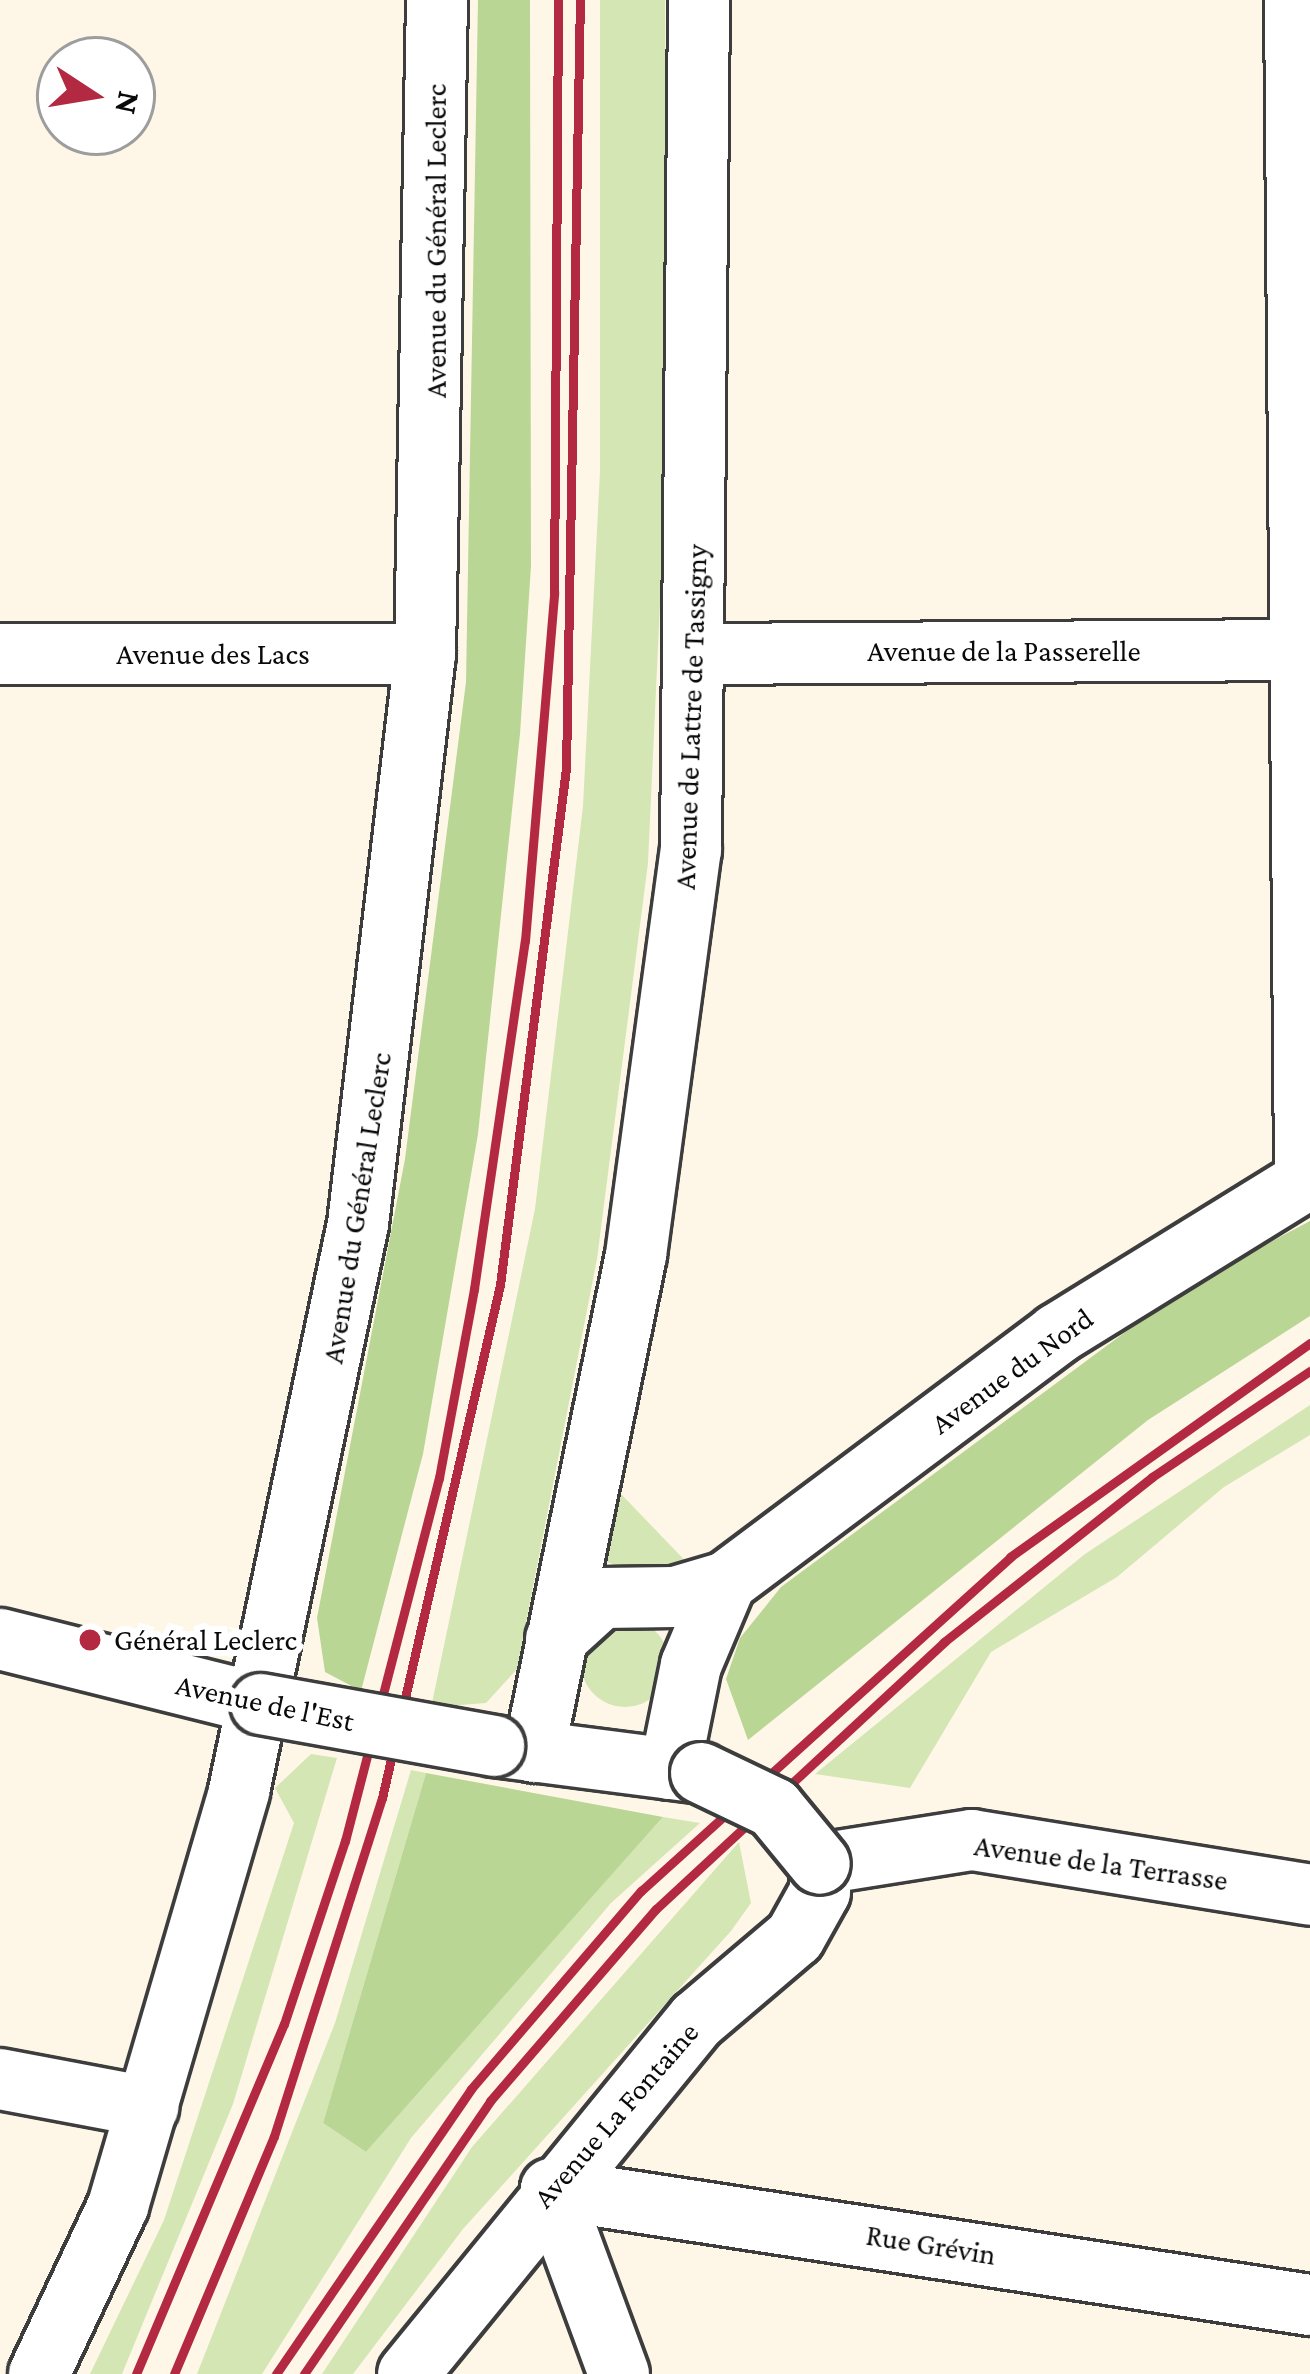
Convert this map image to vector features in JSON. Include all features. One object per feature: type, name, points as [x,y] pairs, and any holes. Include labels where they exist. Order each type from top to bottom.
[{"type":"street","name":"Avenue du Général Leclerc","points":[[39,2374],[118,2206],[261,1704],[358,1224],[425,654],[437,0]]},
{"type":"street","name":"Avenue de Lattre de Tassigny","points":[[514,1749],[556,1639],[636,1256],[691,850],[699,654],[699,0]]},
{"type":"street","points":[[1295,0],[1306,650],[1308,1180]]},
{"type":"street","name":"Avenue de la Passerelle","points":[[699,654],[1306,650]]},
{"type":"street","name":"Avenue des Lacs","points":[[0,654],[425,654]]},
{"type":"street","name":"Avenue du Nord","points":[[726,1582],[1057,1334],[1308,1180]]},
{"type":"street","points":[[556,1639],[601,1598],[649,1600],[726,1582]]},
{"type":"street","points":[[685,1771],[691,1665],[726,1582]]},
{"type":"street","points":[[649,1600],[678,1629],[691,1665]]},
{"type":"street","name":"Avenue de l'Est","points":[[0,1639],[261,1704],[514,1749],[685,1771],[775,1808],[820,1864]]},
{"type":"street","name":"Avenue de la Terrasse","points":[[820,1864],[972,1840],[1310,1894]]},
{"type":"street","name":"Avenue La Fontaine","points":[[408,2374],[550,2189],[697,2020],[795,1936],[820,1892],[820,1864]]},
{"type":"street","points":[[0,2080],[148,2108]]},
{"type":"street","points":[[550,2189],[620,2374]]},
{"type":"street","name":"Rue Grévin","points":[[550,2189],[1310,2305]]},
{"type":"green space","points":[[478,0],[530,0],[531,566],[520,734],[478,1134],[423,1454],[361,1691],[325,1672],[317,1618],[405,1159],[466,682]]},
{"type":"green space","points":[[600,0],[665,0],[667,453],[648,863],[597,1259],[517,1669],[486,1703],[447,1706],[432,1703],[535,1209],[583,806],[600,471]]},
{"type":"green space","points":[[1310,1221],[1310,1316],[1148,1420],[748,1740],[726,1679],[740,1638],[781,1587],[1186,1287]]},
{"type":"green space","points":[[1310,1405],[1310,1435],[1224,1487],[1117,1577],[991,1652],[910,1788],[815,1774],[1085,1554]]},
{"type":"green space","points":[[606,1491],[622,1495],[697,1573],[664,1584],[597,1558]]},
{"type":"green space","points":[[625,1619],[656,1632],[669,1663],[656,1694],[625,1707],[594,1694],[581,1663],[594,1632]]},
{"type":"green space","points":[[311,1754],[337,1758],[233,2104],[122,2374],[90,2374],[164,2220],[294,1823],[275,1788]]},
{"type":"green space","points":[[411,1770],[426,1773],[323,2123],[366,2152],[663,1817],[700,1823],[611,1903],[411,2138],[262,2374],[197,2374],[335,2023]]},
{"type":"green space","points":[[426,1773],[663,1817],[366,2152],[323,2123]]},
{"type":"green space","points":[[739,1842],[751,1903],[731,1931],[463,2229],[353,2374],[322,2374],[472,2147]]},
{"type":"railway","points":[[136,2374],[284,2024],[345,1841],[439,1478],[474,1289],[525,941],[554,593],[558,0]]},
{"type":"railway","points":[[174,2374],[274,2136],[382,1798],[500,1285],[566,768],[580,0]]},
{"type":"railway","points":[[276,2374],[471,2089],[641,1891],[1010,1557],[1310,1343]]},
{"type":"railway","points":[[304,2374],[490,2101],[656,1909],[944,1642],[1152,1477],[1310,1371]]},
{"type":"place","name":"Général Leclerc","points":[[90,1640]]}]
